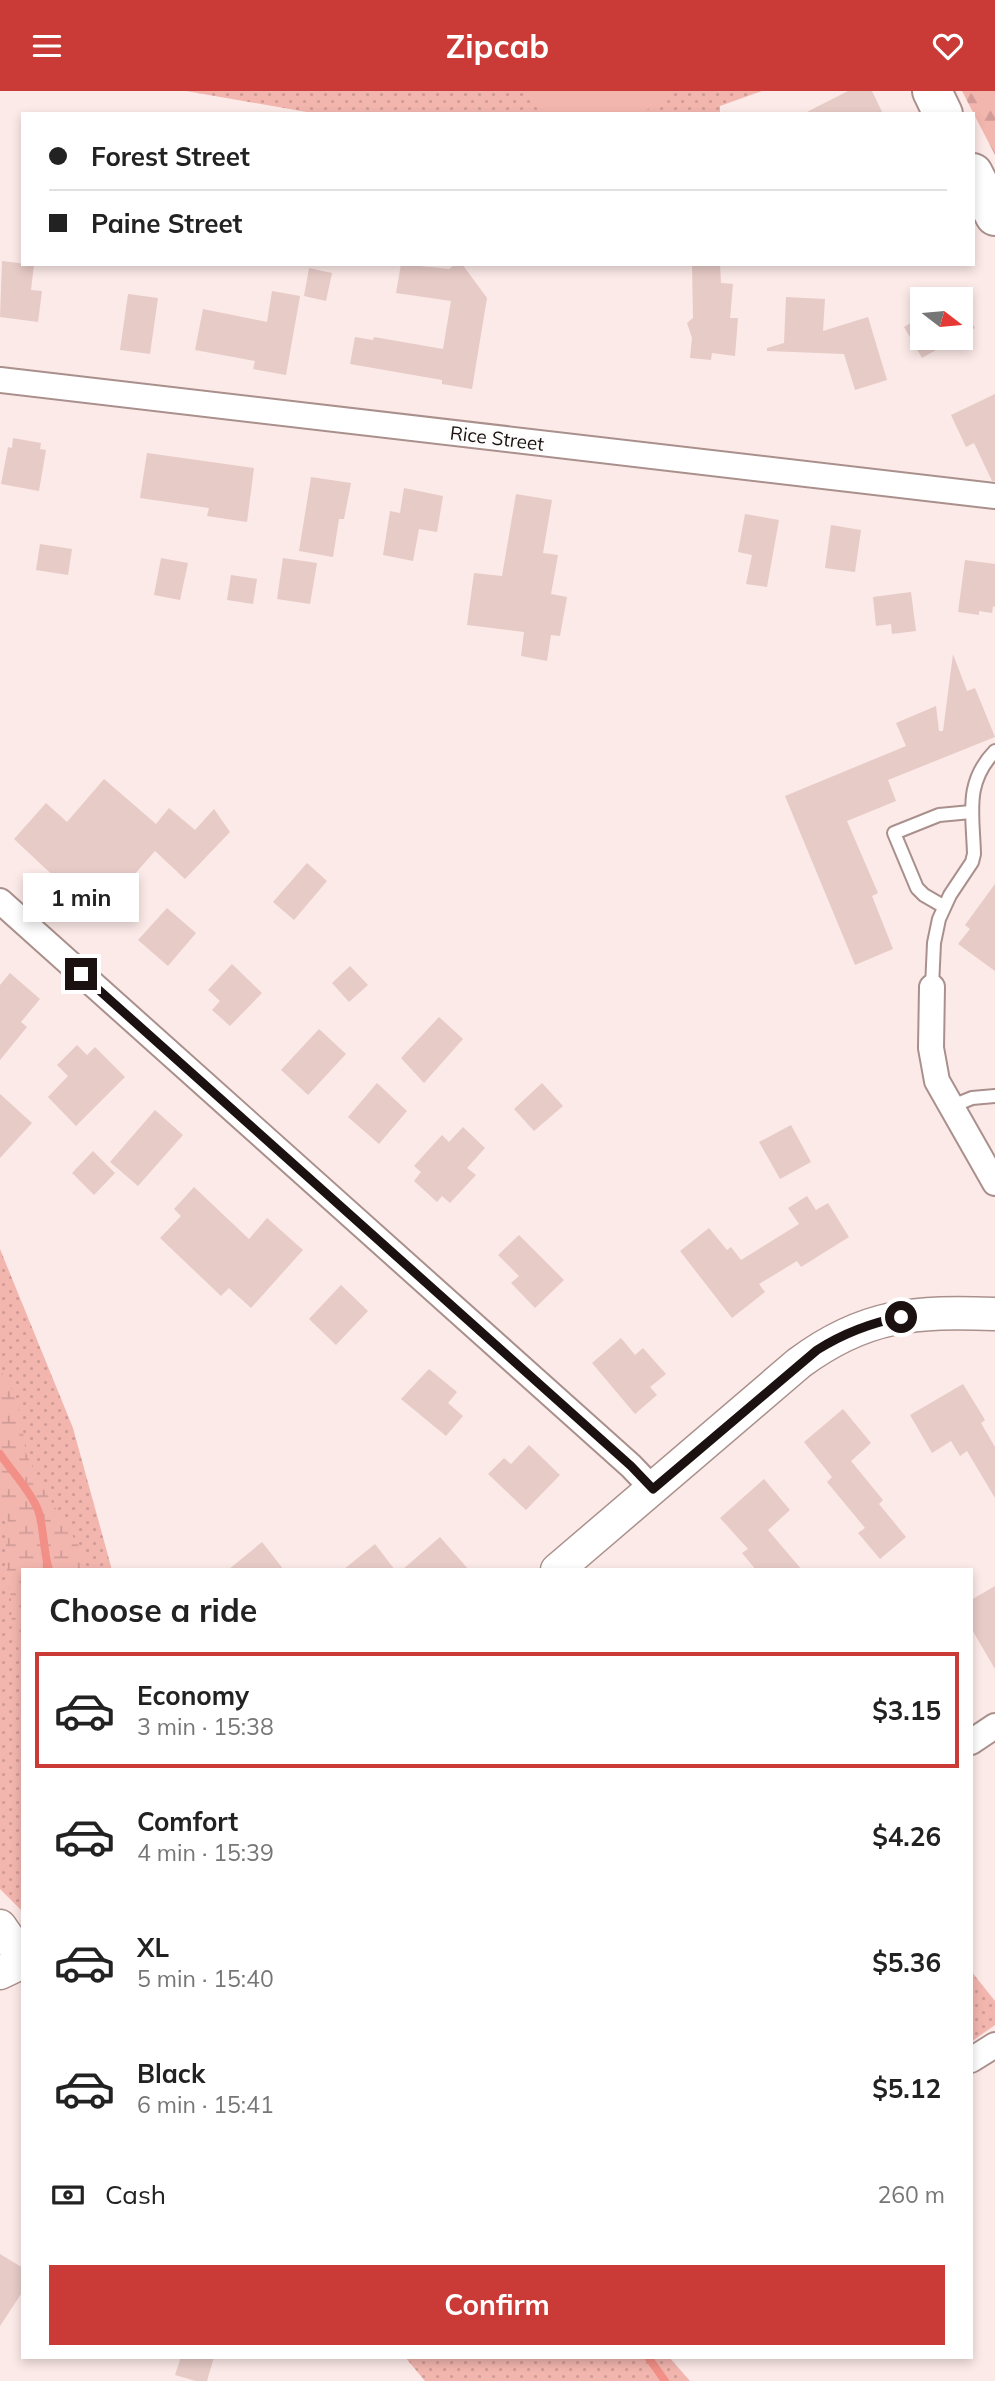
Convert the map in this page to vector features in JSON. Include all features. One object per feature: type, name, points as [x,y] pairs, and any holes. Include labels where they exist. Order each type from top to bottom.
[{"type":"main road","points":[[932,91],[942,112]]},
{"type":"main road","points":[[975,177],[995,216]]},
{"type":"street","name":"Rice Street","points":[[0,380],[995,496]]},
{"type":"street","points":[[0,901],[631,1466],[653,1489]]},
{"type":"street","points":[[932,986],[932,1064],[937,1081],[950,1107],[993,1174]]},
{"type":"street","points":[[559,1568],[799,1363],[832,1340],[865,1325],[901,1317],[995,1314]]},
{"type":"street","points":[[973,1741],[995,1726]]},
{"type":"street","points":[[0,1926],[21,1958]]},
{"type":"street","points":[[0,1973],[21,1962]]},
{"type":"street","points":[[973,2059],[995,2045]]},
{"type":"lane","points":[[932,986],[936,931],[943,906],[972,862],[974,854],[971,812],[975,783],[984,764],[995,751]]},
{"type":"lane","points":[[943,906],[917,888],[894,833],[939,815],[971,812]]},
{"type":"lane","points":[[950,1107],[972,1098],[995,1096]]},
{"type":"green space","points":[[186,91],[762,91],[720,106],[720,112],[307,112]]},
{"type":"green space","points":[[529,91],[678,91],[643,112],[543,112]]},
{"type":"green space","points":[[962,91],[995,91],[995,155],[975,112]]},
{"type":"green space","points":[[0,1249],[73,1428],[111,1568],[21,1568],[21,1910],[0,1889]]},
{"type":"green space","points":[[0,1371],[9,1381],[21,1418],[26,1453],[40,1483],[83,1553],[84,1568],[21,1568],[21,1655],[12,1632],[11,1598],[5,1556],[8,1521],[0,1509]]},
{"type":"green space","points":[[973,1974],[995,2001],[995,2025],[973,2041]]},
{"type":"green space","points":[[407,2359],[671,2359],[690,2381],[425,2381]]},
{"type":"building","points":[[848,91],[872,91],[882,112],[807,112]]},
{"type":"building","points":[[2,261],[34,266],[31,290],[42,291],[38,322],[0,317]]},
{"type":"building","points":[[401,266],[449,269],[453,266],[463,266],[487,298],[472,389],[442,384],[442,380],[350,364],[355,337],[373,340],[374,337],[443,349],[451,301],[396,293]]},
{"type":"building","points":[[692,266],[720,266],[721,283],[733,284],[730,318],[738,318],[735,356],[712,353],[711,360],[690,358],[692,338],[687,323],[693,318]]},
{"type":"building","points":[[309,268],[332,273],[326,301],[304,296]]},
{"type":"building","points":[[272,291],[300,296],[286,375],[253,369],[255,361],[195,350],[203,309],[267,322]]},
{"type":"building","points":[[128,294],[158,298],[150,354],[120,350]]},
{"type":"building","points":[[786,297],[825,299],[823,331],[868,317],[887,380],[855,390],[844,354],[767,351],[767,348],[784,343]]},
{"type":"building","points":[[910,323],[910,337],[904,327]]},
{"type":"building","points":[[917,350],[936,350],[922,358]]},
{"type":"building","points":[[995,394],[995,481],[992,481],[974,443],[966,447],[951,415]]},
{"type":"building","points":[[13,438],[41,443],[40,449],[46,450],[39,491],[1,484],[8,447],[12,448]]},
{"type":"building","points":[[147,453],[254,468],[247,522],[207,516],[209,508],[140,498]]},
{"type":"building","points":[[311,477],[351,483],[344,519],[339,519],[333,557],[299,551]]},
{"type":"building","points":[[404,488],[443,496],[437,532],[419,529],[413,561],[383,555],[390,511],[400,513]]},
{"type":"building","points":[[516,494],[552,500],[543,553],[558,555],[551,594],[567,597],[560,636],[551,635],[547,661],[521,656],[524,632],[467,625],[474,573],[502,576]]},
{"type":"building","points":[[745,514],[779,520],[767,587],[746,584],[752,555],[738,552]]},
{"type":"building","points":[[831,525],[861,530],[855,572],[825,568]]},
{"type":"building","points":[[40,544],[72,549],[68,575],[36,570]]},
{"type":"building","points":[[161,558],[188,563],[180,600],[154,595]]},
{"type":"building","points":[[283,558],[317,563],[310,604],[277,599]]},
{"type":"building","points":[[965,560],[995,564],[995,607],[993,606],[992,613],[979,611],[979,615],[958,612]]},
{"type":"building","points":[[231,575],[257,579],[253,604],[227,600]]},
{"type":"building","points":[[911,592],[916,631],[892,634],[891,624],[876,626],[873,597]]},
{"type":"building","points":[[953,654],[967,691],[975,688],[995,737],[888,780],[896,801],[847,821],[878,893],[872,896],[893,949],[855,965],[785,796],[906,746],[896,723],[936,706],[939,731],[943,731]]},
{"type":"building","points":[[104,779],[156,824],[169,808],[195,830],[214,809],[230,832],[185,879],[155,851],[103,910],[99,906],[93,913],[14,839],[46,803],[67,822]]},
{"type":"building","points":[[307,863],[327,881],[294,920],[273,902]]},
{"type":"building","points":[[995,884],[995,971],[958,944],[970,929],[965,925]]},
{"type":"building","points":[[167,908],[196,933],[168,966],[138,940]]},
{"type":"building","points":[[232,964],[262,993],[230,1026],[212,1010],[220,1001],[208,990]]},
{"type":"building","points":[[350,966],[368,985],[349,1002],[332,983]]},
{"type":"building","points":[[10,973],[40,999],[21,1022],[27,1027],[0,1060],[0,985]]},
{"type":"building","points":[[439,1017],[463,1039],[424,1083],[401,1058]]},
{"type":"building","points":[[319,1029],[346,1054],[308,1095],[281,1070]]},
{"type":"building","points":[[77,1045],[87,1055],[95,1047],[125,1077],[76,1126],[48,1097],[68,1076],[57,1065]]},
{"type":"building","points":[[377,1083],[407,1111],[379,1144],[348,1117]]},
{"type":"building","points":[[542,1083],[563,1106],[534,1131],[514,1109]]},
{"type":"building","points":[[0,1094],[32,1123],[0,1158]]},
{"type":"building","points":[[155,1110],[183,1135],[138,1186],[110,1162]]},
{"type":"building","points":[[791,1125],[811,1162],[780,1179],[759,1142]]},
{"type":"building","points":[[463,1127],[485,1148],[467,1168],[476,1175],[450,1203],[442,1196],[437,1202],[414,1181],[421,1172],[414,1166],[442,1135],[449,1142]]},
{"type":"building","points":[[93,1151],[115,1173],[94,1195],[72,1173]]},
{"type":"building","points":[[194,1187],[249,1239],[267,1218],[303,1250],[251,1308],[229,1288],[221,1296],[160,1238],[181,1216],[174,1209]]},
{"type":"building","points":[[807,1196],[816,1210],[828,1203],[849,1237],[801,1267],[797,1261],[759,1284],[765,1292],[732,1318],[680,1251],[709,1228],[727,1250],[731,1247],[741,1260],[799,1224],[788,1208]]},
{"type":"building","points":[[519,1235],[564,1280],[535,1308],[511,1283],[519,1276],[498,1255]]},
{"type":"building","points":[[341,1285],[368,1311],[336,1345],[309,1319]]},
{"type":"building","points":[[621,1338],[635,1355],[643,1348],[666,1374],[650,1387],[657,1395],[635,1414],[592,1363]]},
{"type":"building","points":[[429,1369],[457,1392],[448,1403],[463,1416],[446,1436],[401,1399]]},
{"type":"building","points":[[963,1384],[985,1420],[981,1423],[995,1447],[995,1498],[967,1451],[960,1456],[951,1441],[932,1453],[910,1415]]},
{"type":"building","points":[[843,1409],[871,1443],[851,1461],[883,1500],[879,1504],[906,1537],[880,1559],[858,1533],[865,1528],[827,1482],[832,1477],[804,1442]]},
{"type":"building","points":[[529,1445],[560,1475],[526,1510],[488,1474],[504,1458],[511,1464]]},
{"type":"building","points":[[764,1479],[790,1510],[768,1530],[800,1568],[754,1568],[742,1553],[748,1549],[720,1518]]},
{"type":"building","points":[[440,1537],[467,1568],[404,1568]]},
{"type":"building","points":[[262,1542],[282,1568],[230,1568]]},
{"type":"building","points":[[375,1544],[393,1568],[345,1568]]},
{"type":"building","points":[[995,1586],[995,1669],[973,1631],[973,1599]]},
{"type":"building","points":[[0,2254],[21,2267],[21,2294],[0,2326]]},
{"type":"building","points":[[180,2359],[213,2359],[207,2381],[175,2375]]},
{"type":"waterway","points":[[0,1454],[26,1488],[38,1510],[49,1568]]},
{"type":"waterway","points":[[649,2359],[665,2381]]},
{"type":"route","points":[[81,974],[631,1466],[653,1489],[817,1350],[865,1325],[901,1317]]}]
